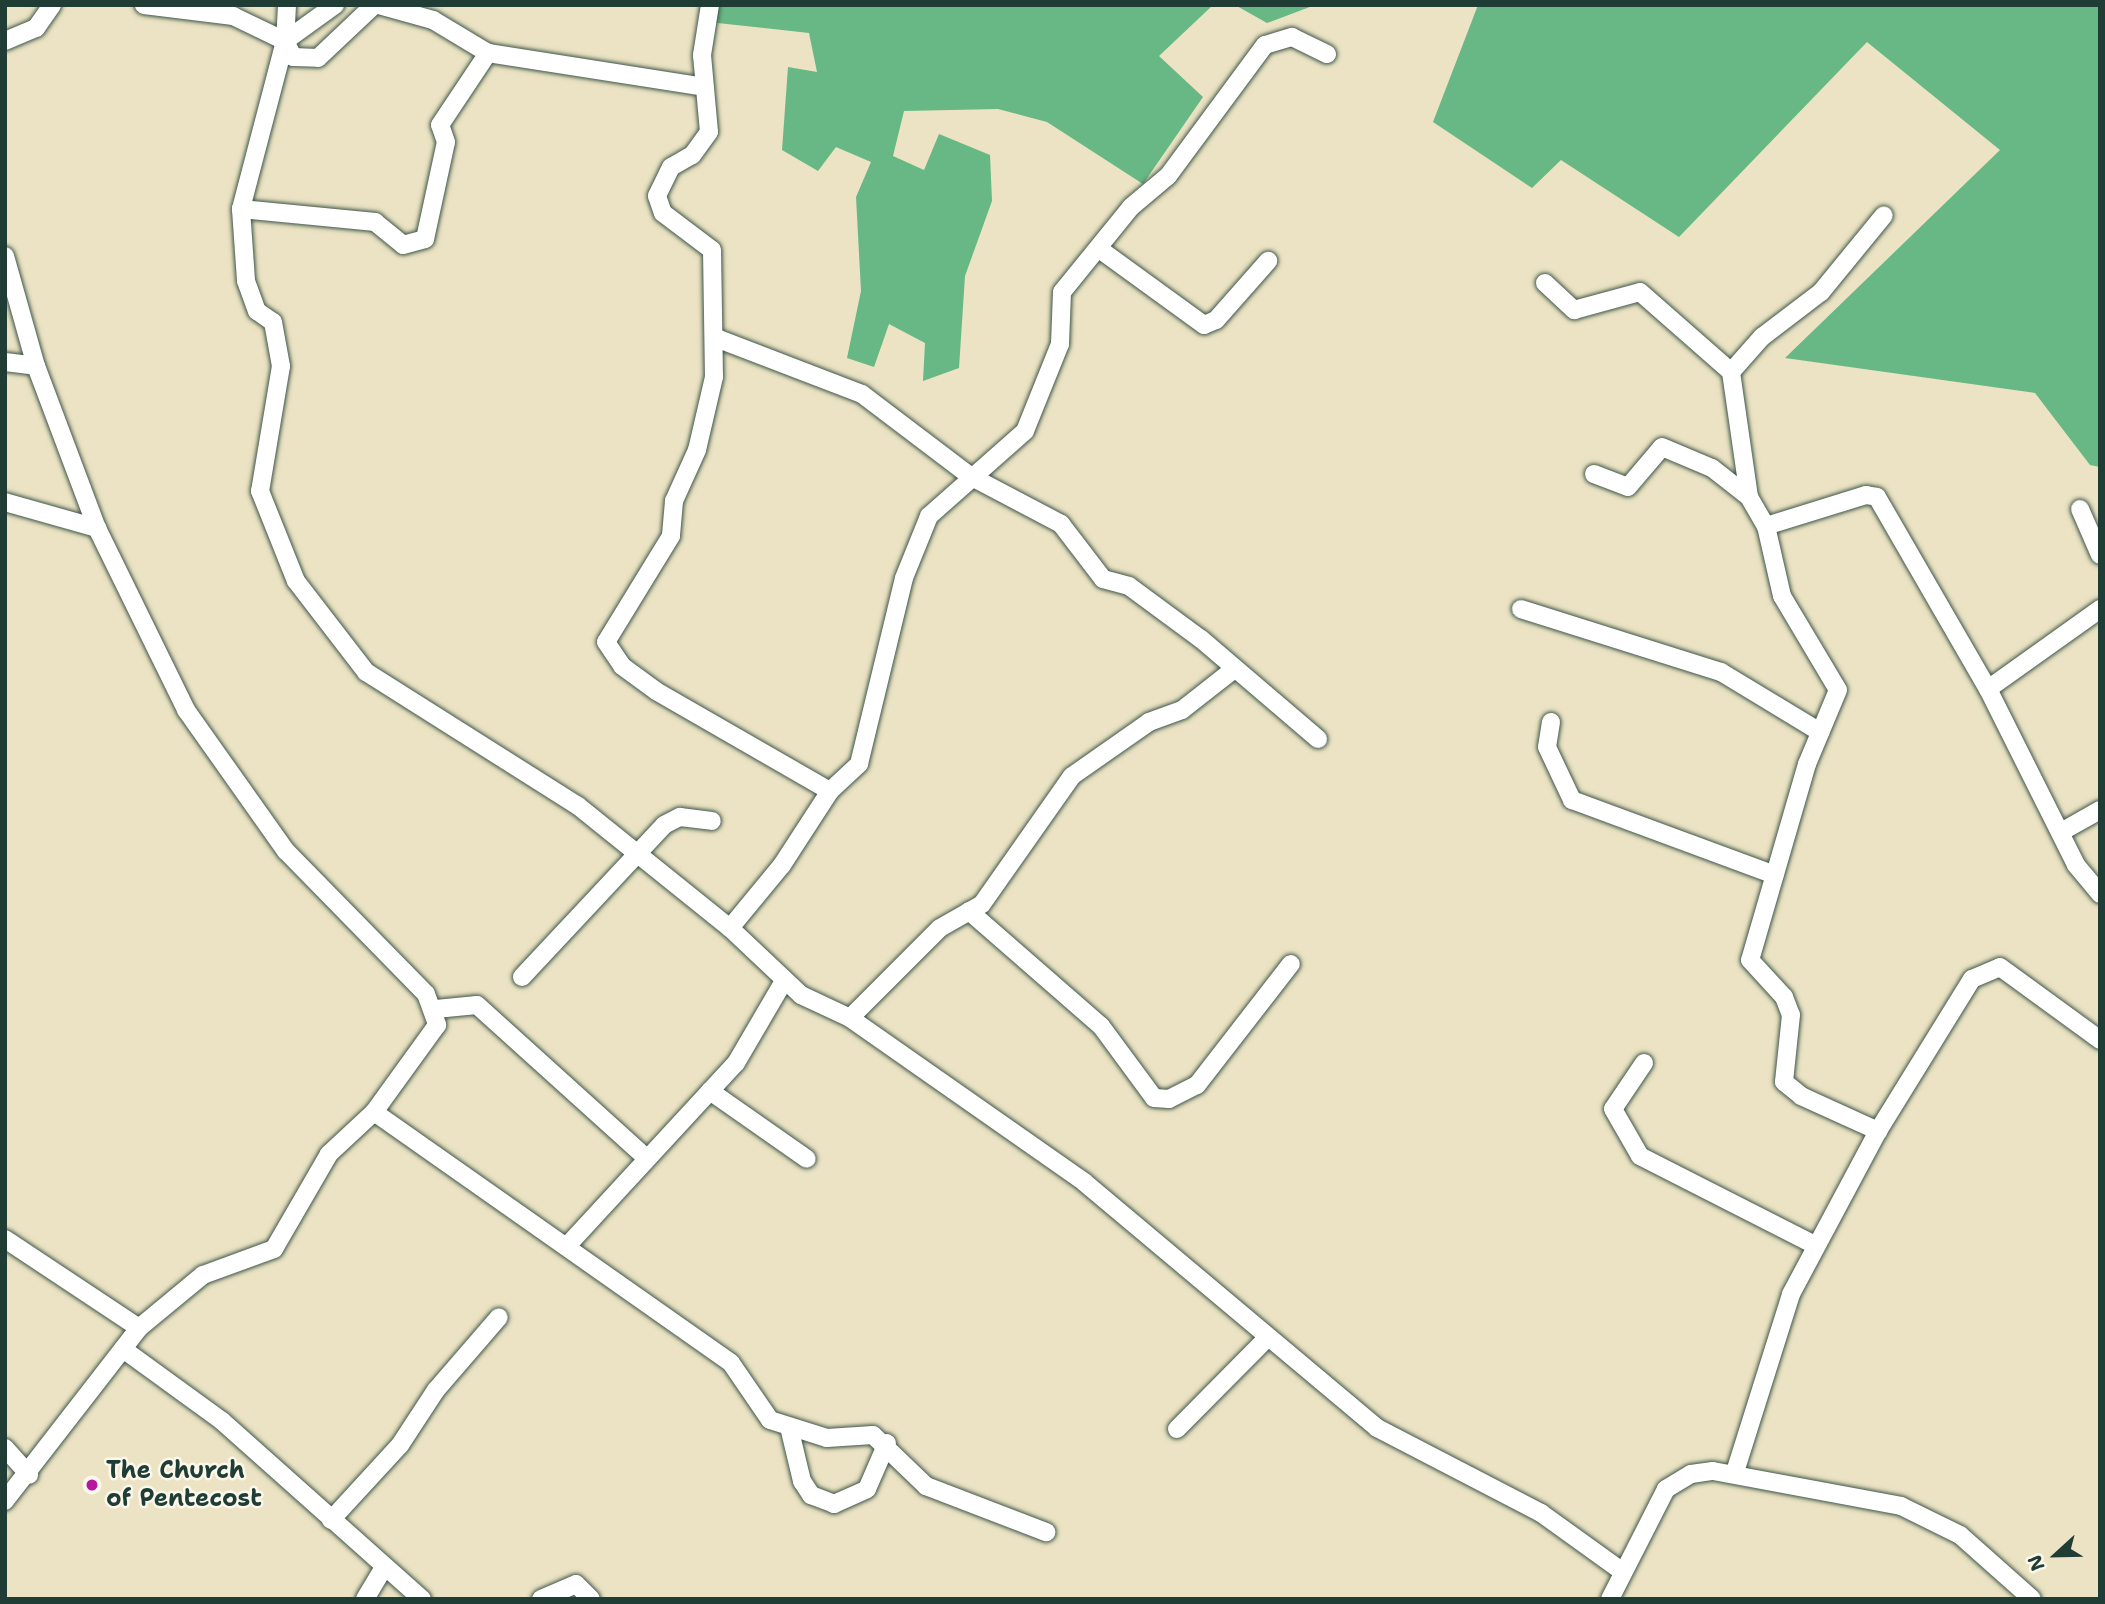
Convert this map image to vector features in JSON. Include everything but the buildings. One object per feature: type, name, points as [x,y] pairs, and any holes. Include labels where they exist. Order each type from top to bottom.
[{"type":"street","points":[[144,5],[233,16],[285,41],[293,57],[318,58],[376,5],[433,20],[488,53],[704,87]]},
{"type":"street","points":[[288,5],[285,41],[241,209],[246,281],[257,311],[273,322],[281,366],[260,491],[296,581],[366,672],[578,806],[639,859],[730,928],[785,981],[850,1018],[1084,1182],[1377,1428],[1541,1513],[1623,1572]]},
{"type":"street","points":[[285,41],[335,5]]},
{"type":"street","points":[[710,5],[704,87],[709,132],[692,155],[671,167],[657,197],[663,213],[712,250],[716,338],[714,377],[697,450],[677,492],[671,536],[606,642],[622,666],[656,691],[830,791]]},
{"type":"street","points":[[5,41],[36,28],[56,7]]},
{"type":"street","points":[[730,928],[782,866],[830,791],[849,779],[868,748],[885,649],[929,516],[970,475],[1025,431],[1060,344],[1062,292],[1102,251],[1132,207],[1168,176],[1265,45],[1292,37],[1327,54]]},
{"type":"street","points":[[241,209],[374,222],[402,245],[425,239],[446,142],[440,125],[488,53]]},
{"type":"street","points":[[1731,372],[1762,337],[1821,292],[1884,215]]},
{"type":"street","points":[[1102,251],[1204,325],[1216,320],[1268,261]]},
{"type":"street","points":[[5,256],[36,366],[97,528],[186,710],[228,777],[286,851],[436,1009]]},
{"type":"street","points":[[1545,283],[1574,310],[1640,292],[1731,372],[1749,498]]},
{"type":"street","points":[[716,338],[862,394],[970,475],[1061,524],[1103,579],[1129,586],[1318,738]]},
{"type":"street","points":[[5,362],[36,366]]},
{"type":"street","points":[[1594,474],[1628,487],[1662,447],[1712,468],[1749,498],[1766,526],[1782,596],[1838,690],[1820,732],[1750,960],[1784,998],[1791,1015],[1784,1082],[1801,1096],[1878,1131]]},
{"type":"street","points":[[1766,526],[1866,495],[1877,497],[1988,689],[2061,832],[2100,894]]},
{"type":"street","points":[[5,502],[97,528]]},
{"type":"street","points":[[2080,509],[2100,555]]},
{"type":"street","points":[[1521,609],[1721,672],[1820,732]]},
{"type":"street","points":[[1988,689],[2100,609]]},
{"type":"street","points":[[850,1018],[940,928],[982,904],[1072,776],[1149,722],[1182,710],[1233,670]]},
{"type":"street","points":[[1551,722],[1547,747],[1572,800],[1775,875]]},
{"type":"street","points":[[2061,832],[2100,810]]},
{"type":"street","points":[[522,977],[570,919],[639,859],[673,819],[712,821]]},
{"type":"street","points":[[969,911],[1101,1026],[1154,1098],[1169,1099],[1198,1085],[1291,964]]},
{"type":"street","points":[[1735,1472],[1791,1294],[1815,1245],[1878,1131],[1983,970],[2000,967],[2019,976],[2100,1040]]},
{"type":"street","points":[[567,1246],[645,1157],[736,1063],[785,981]]},
{"type":"street","points":[[436,1009],[477,1004],[645,1157]]},
{"type":"street","points":[[5,1501],[29,1475],[139,1328],[203,1275],[274,1249],[329,1154],[374,1112],[432,1039],[436,1009]]},
{"type":"street","points":[[1644,1063],[1613,1109],[1618,1127],[1640,1156],[1815,1245]]},
{"type":"street","points":[[710,1091],[807,1159]]},
{"type":"street","points":[[374,1112],[731,1363],[770,1420],[827,1438],[873,1434],[887,1443],[902,1469],[926,1486],[1046,1532]]},
{"type":"street","points":[[5,1239],[139,1328]]},
{"type":"street","points":[[331,1520],[400,1445],[436,1390],[499,1317]]},
{"type":"street","points":[[1177,1429],[1268,1337]]},
{"type":"street","points":[[123,1349],[222,1421],[383,1569],[422,1599]]},
{"type":"street","points":[[789,1427],[802,1481],[811,1494],[834,1504],[867,1489],[887,1443]]},
{"type":"street","points":[[5,1448],[29,1475]]},
{"type":"street","points":[[1610,1599],[1678,1479],[1735,1472],[1901,1506],[1960,1535],[2032,1599]]},
{"type":"street","points":[[365,1599],[383,1569]]},
{"type":"street","points":[[541,1599],[576,1584],[591,1599]]},
{"type":"green space","points":[[705,5],[1213,5],[1159,56],[1203,97],[1143,184],[1047,122],[998,109],[904,111],[893,156],[924,170],[939,134],[990,155],[992,201],[965,276],[959,368],[923,381],[925,343],[889,324],[874,367],[847,358],[861,291],[856,197],[871,162],[836,147],[818,171],[782,150],[788,67],[817,72],[809,33],[699,21]]},
{"type":"green space","points":[[1235,5],[1315,5],[1267,23]]},
{"type":"green space","points":[[1478,5],[2100,5],[2100,467],[2090,465],[2035,393],[1785,358],[2000,150],[1867,42],[1679,237],[1561,160],[1532,188],[1433,122]]},
{"type":"place","name":"The Church of Pentecost","points":[[92,1485]]}]
